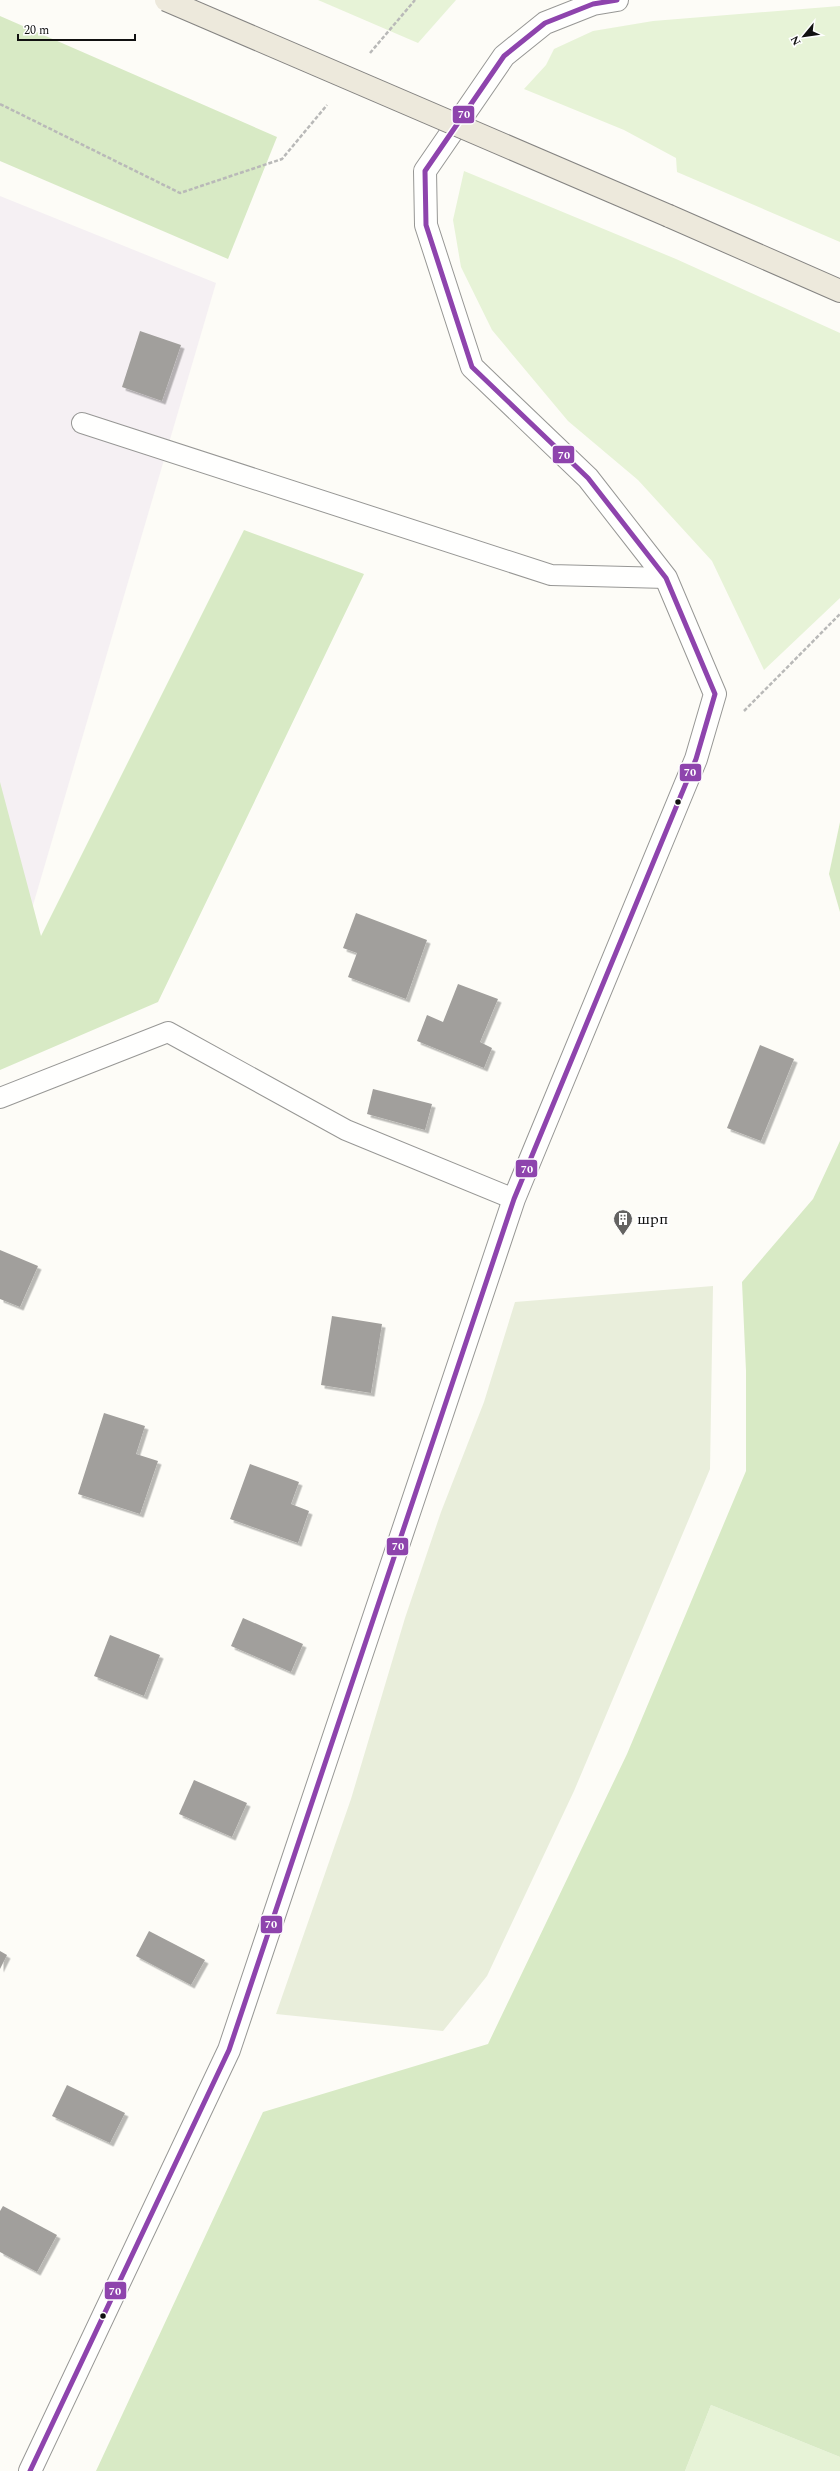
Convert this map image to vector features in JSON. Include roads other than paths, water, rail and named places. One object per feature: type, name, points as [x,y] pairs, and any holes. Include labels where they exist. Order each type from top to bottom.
[{"type":"main road","points":[[166,0],[840,291]]},
{"type":"street","points":[[30,2471],[229,2050],[514,1199],[696,760],[715,694],[666,578],[588,478],[472,367],[426,225],[425,171],[504,56],[545,23],[593,4],[617,0]]},
{"type":"lane","points":[[82,423],[551,576],[666,578]]},
{"type":"lane","points":[[0,1098],[168,1032],[346,1130],[514,1199]]},
{"type":"place","name":"шрп","points":[[623,1236]]}]
